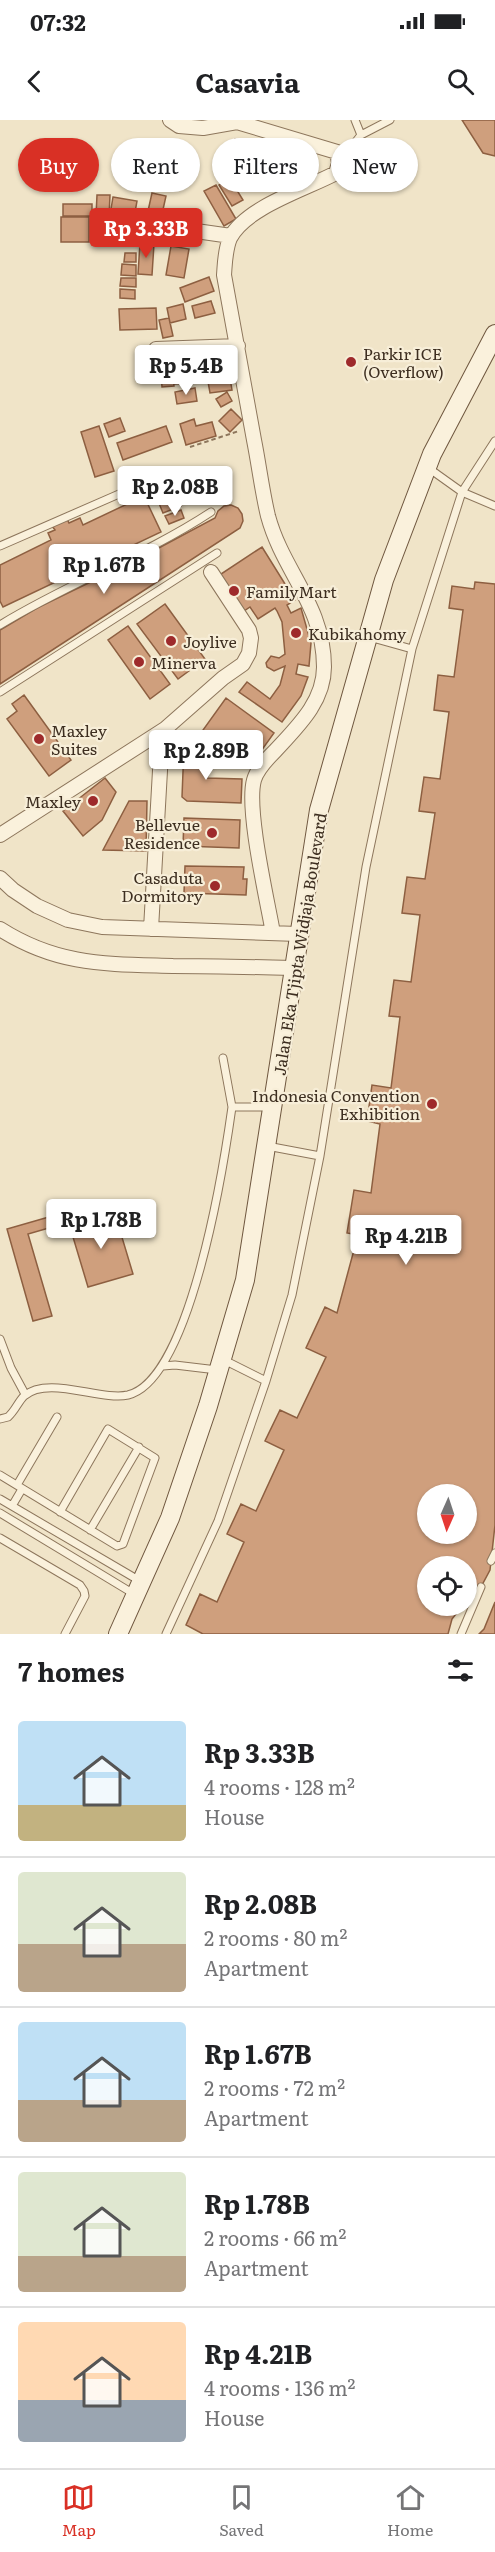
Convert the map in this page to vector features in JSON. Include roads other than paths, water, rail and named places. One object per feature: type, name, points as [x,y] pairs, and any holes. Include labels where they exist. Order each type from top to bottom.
[{"type":"street","points":[[170,120],[180,126],[203,128],[237,122],[331,150]]},
{"type":"street","points":[[273,933],[256,831],[254,781],[265,762],[302,721],[320,694],[324,670],[324,650],[318,623],[309,599],[275,538],[268,515],[224,275],[226,248],[231,236],[247,220],[266,207],[331,175]]},
{"type":"street","points":[[102,228],[137,230],[168,228],[231,236]]},
{"type":"street","name":"Jalan Eka Tjipta Widjaja Boulevard","points":[[121,1633],[170,1518],[245,1280],[319,810],[384,580],[427,467],[495,334]]},
{"type":"street","points":[[156,350],[238,346]]},
{"type":"street","points":[[0,835],[165,729],[223,678],[243,664],[249,653],[251,639],[249,630],[211,572]]},
{"type":"street","points":[[151,929],[161,753],[165,729]]},
{"type":"street","points":[[0,878],[36,906],[68,920],[102,927],[298,934]]},
{"type":"street","points":[[0,929],[24,944],[51,954],[99,964],[293,968]]},
{"type":"lane","points":[[355,120],[361,135]]},
{"type":"lane","points":[[359,138],[390,120]]},
{"type":"lane","points":[[166,1634],[218,1521],[266,1381],[292,1295],[320,1156],[366,867],[412,650],[462,492],[495,441]]},
{"type":"lane","points":[[427,467],[462,492],[495,506]]},
{"type":"lane","points":[[0,546],[135,487]]},
{"type":"lane","points":[[0,625],[170,536],[211,512]]},
{"type":"lane","points":[[0,692],[217,553]]},
{"type":"lane","points":[[368,637],[412,650]]},
{"type":"lane","points":[[0,1419],[8,1417],[26,1394],[34,1390],[55,1388],[128,1395],[156,1376],[163,1366],[184,1320],[217,1203],[232,1107],[223,1058]]},
{"type":"lane","points":[[232,1107],[273,1107]]},
{"type":"lane","points":[[267,1146],[320,1156]]},
{"type":"lane","points":[[0,1339],[11,1368],[26,1394]]},
{"type":"lane","points":[[163,1366],[220,1364],[266,1381]]},
{"type":"lane","points":[[12,1506],[57,1417]]},
{"type":"lane","points":[[0,1475],[60,1512],[117,1546],[123,1544],[155,1462],[153,1456],[108,1429],[60,1512]]},
{"type":"lane","points":[[90,1530],[139,1447]]},
{"type":"lane","points":[[0,1499],[139,1589]]},
{"type":"lane","points":[[0,1514],[139,1589]]},
{"type":"lane","points":[[0,1538],[80,1586],[84,1591],[85,1596],[65,1634]]},
{"type":"lane","points":[[491,1561],[495,1552]]},
{"type":"lane","points":[[461,1634],[481,1587]]},
{"type":"place","name":"Parkir ICE (Overflow)","points":[[351,362]]},
{"type":"place","name":"FamilyMart","points":[[234,591]]},
{"type":"place","name":"Kubikahomy","points":[[296,633]]},
{"type":"place","name":"Joylive","points":[[171,641]]},
{"type":"place","name":"Minerva","points":[[139,662]]},
{"type":"place","name":"Maxley Suites","points":[[39,739]]},
{"type":"place","name":"Maxley","points":[[93,801]]},
{"type":"place","name":"Bellevue Residence","points":[[212,833]]},
{"type":"place","name":"Casaduta Dormitory","points":[[215,886]]},
{"type":"place","name":"Indonesia Convention Exhibition","points":[[432,1104]]}]
